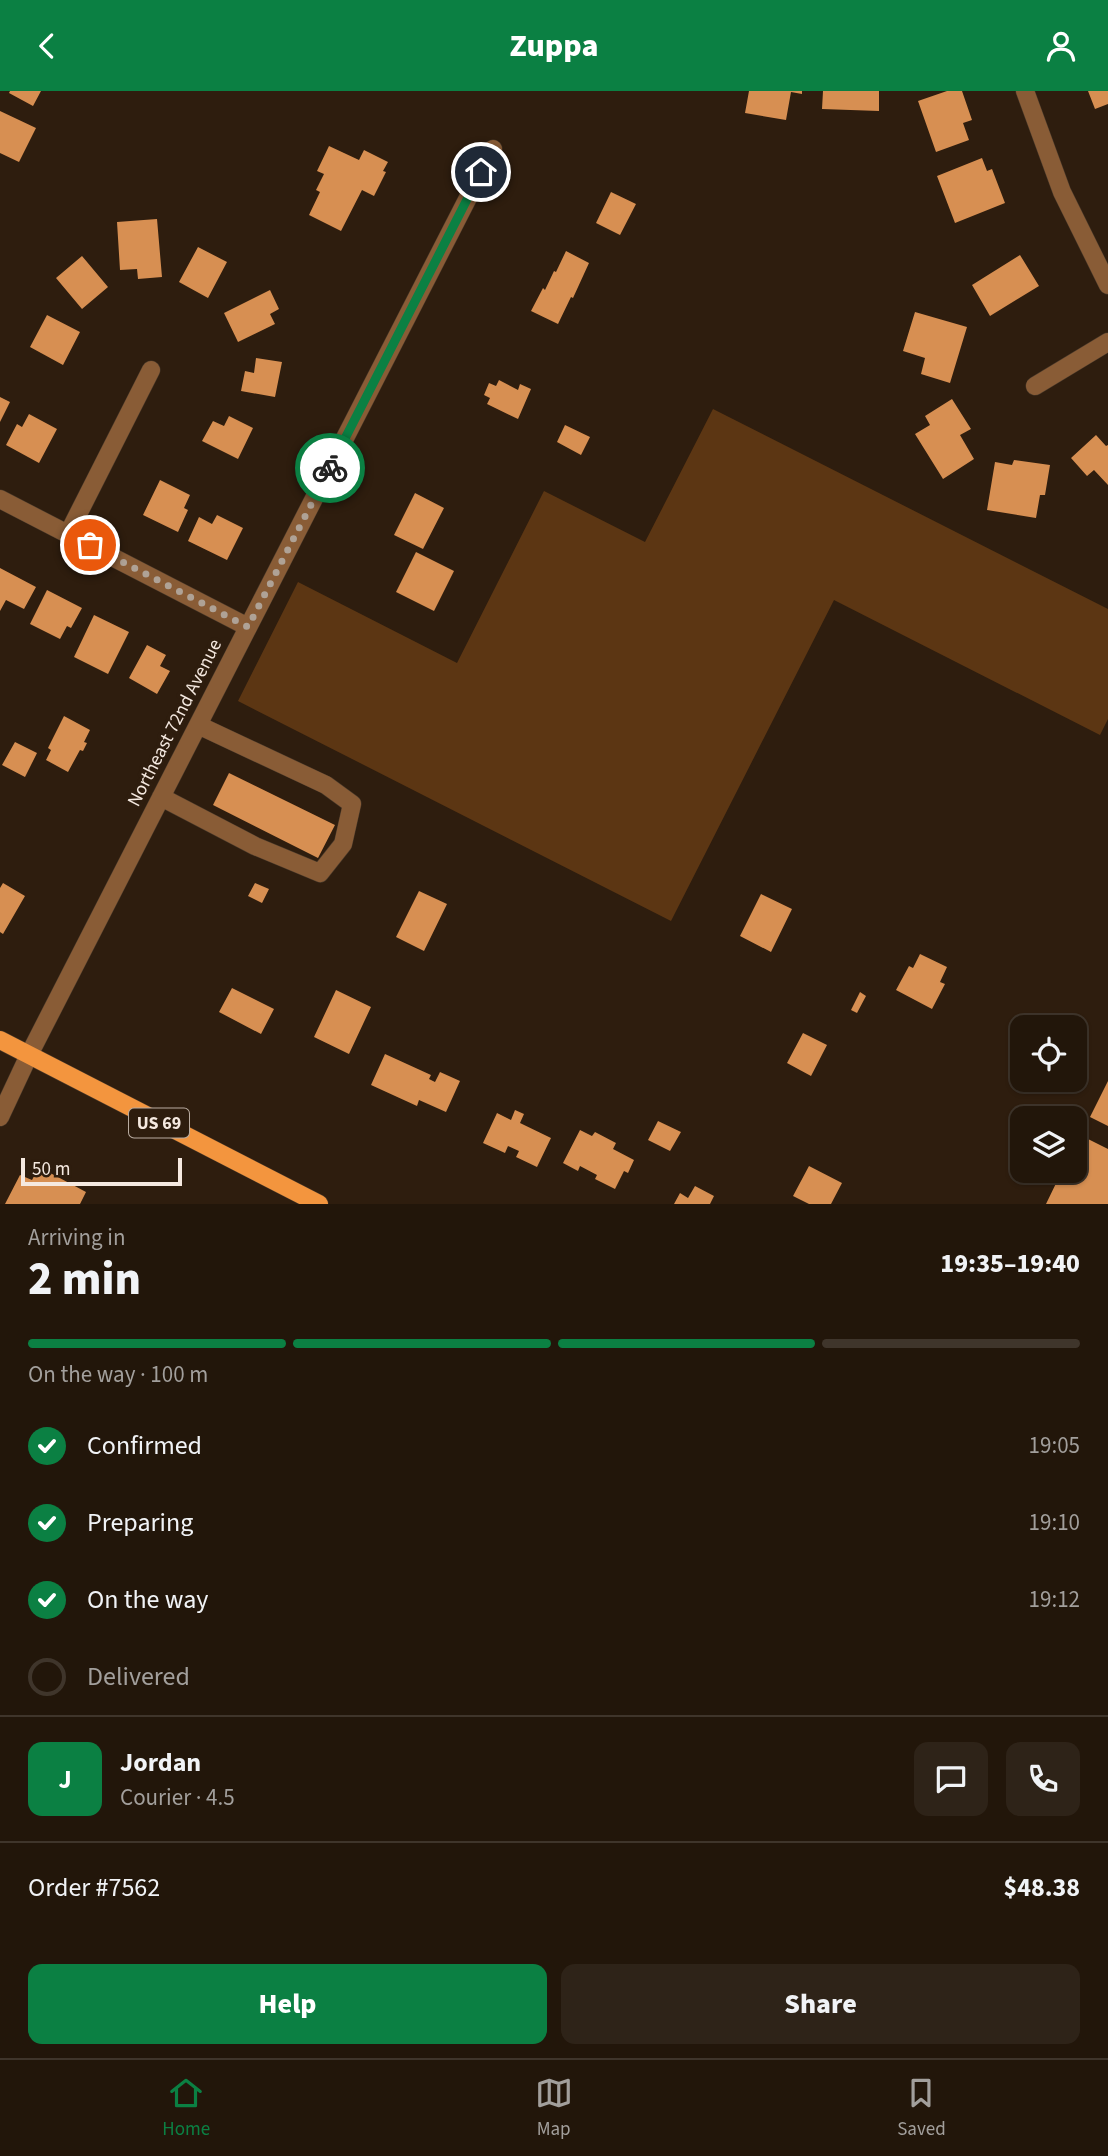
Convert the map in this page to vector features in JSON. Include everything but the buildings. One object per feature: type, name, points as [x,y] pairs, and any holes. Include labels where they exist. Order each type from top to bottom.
[{"type":"main road","name":"US 69","points":[[0,1040],[319,1204]]},
{"type":"street","points":[[1025,91],[1062,192],[1108,285]]},
{"type":"street","name":"Northeast 72nd Avenue","points":[[0,1118],[29,1055],[493,149]]},
{"type":"street","points":[[1035,386],[1108,342]]},
{"type":"street","points":[[68,534],[151,370]]},
{"type":"street","points":[[0,499],[248,627]]},
{"type":"street","points":[[161,797],[255,846],[320,873],[344,844],[352,804],[326,785],[198,725]]},
{"type":"shaded area","points":[[713,409],[1108,609],[1108,719],[1100,735],[834,600],[671,921],[238,701],[298,582],[457,663],[544,491],[645,542]]},
{"type":"way so far","points":[[90,545],[248,627],[330,468]]},
{"type":"route","points":[[330,468],[481,172]]}]
